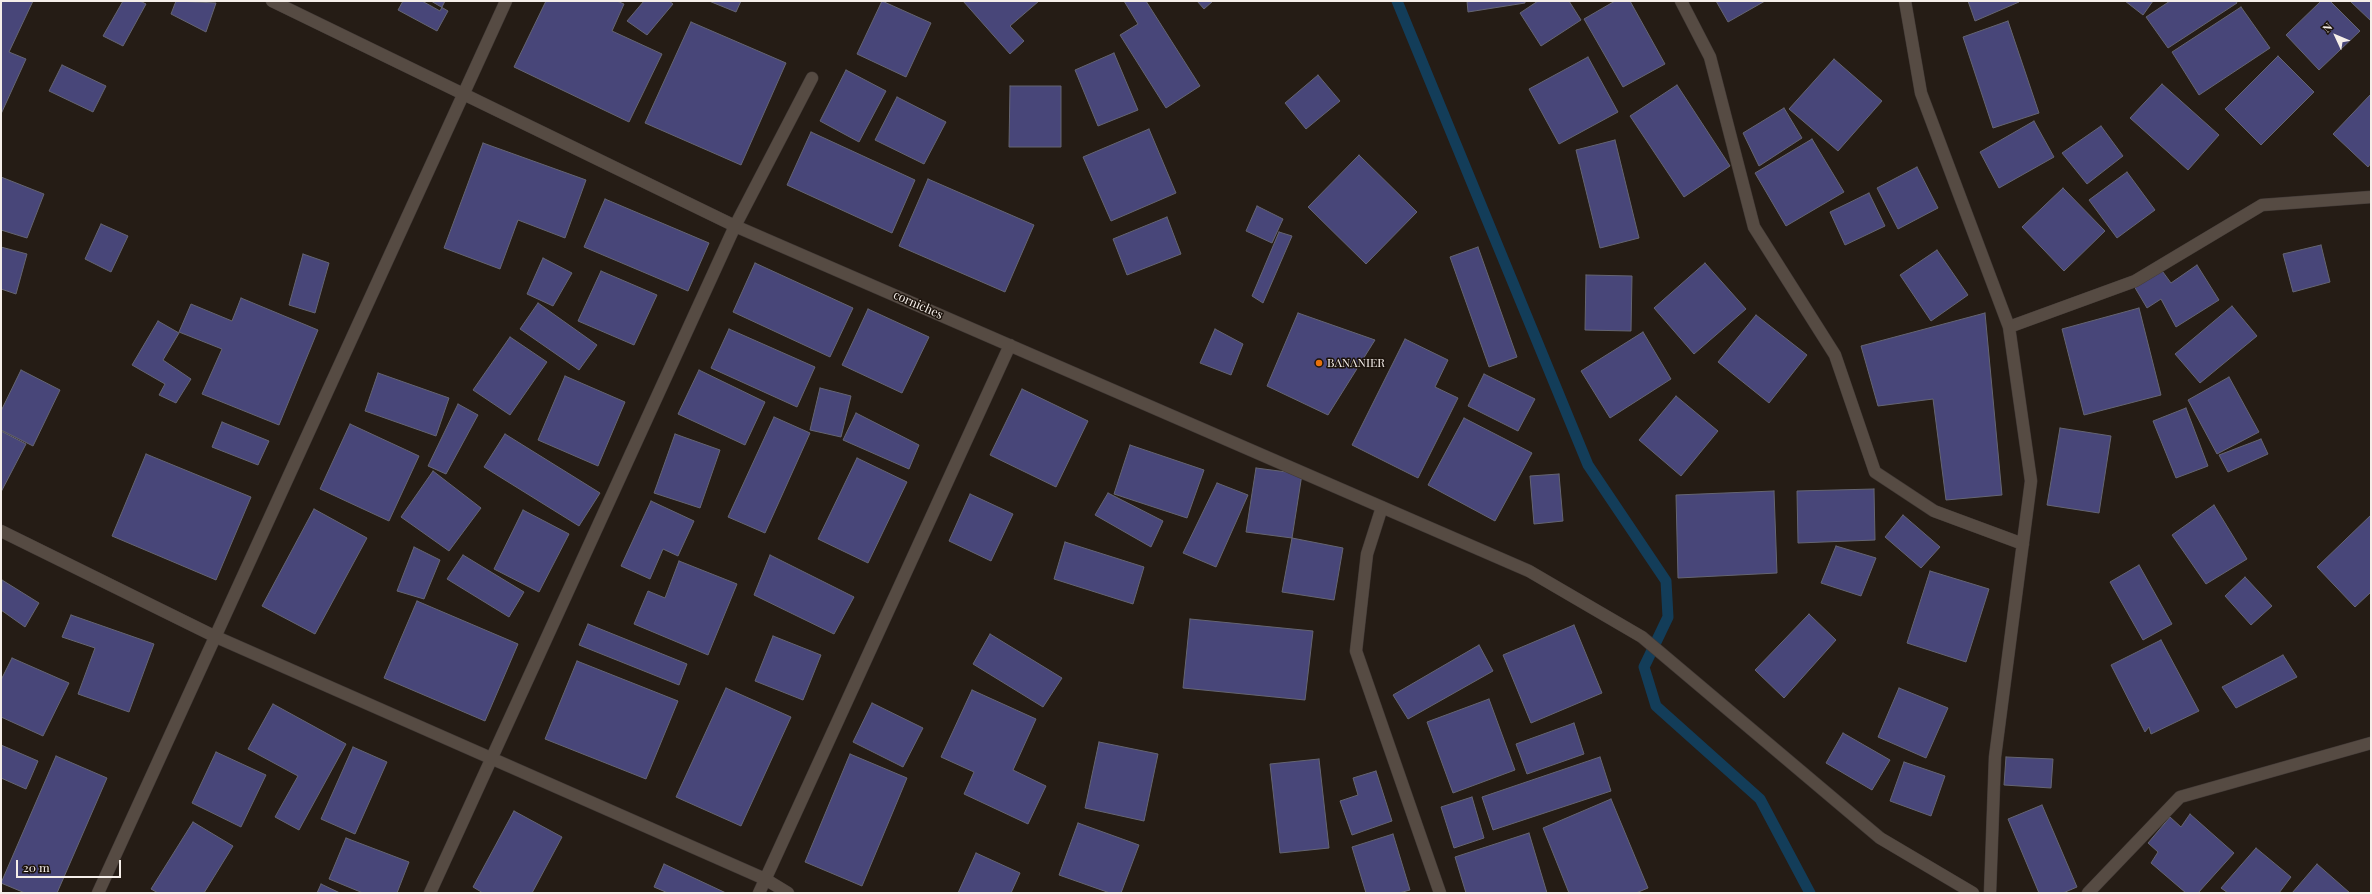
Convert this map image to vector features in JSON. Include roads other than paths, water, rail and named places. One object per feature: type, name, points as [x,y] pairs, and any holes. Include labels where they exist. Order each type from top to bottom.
[{"type":"street","name":"corniches","points":[[272,1],[735,226],[1529,571],[1642,637],[1880,838],[1973,893]]},
{"type":"street","points":[[98,893],[214,636],[506,1]]},
{"type":"street","points":[[1681,1],[1710,57],[1754,227],[1835,355],[1875,472],[1934,511],[2023,544]]},
{"type":"street","points":[[1905,1],[1921,93],[2009,327],[2031,481],[1995,757],[1990,893]]},
{"type":"street","points":[[430,893],[735,226],[812,78]]},
{"type":"street","points":[[2009,327],[2135,281],[2262,206],[2371,197]]},
{"type":"street","points":[[758,893],[1010,345]]},
{"type":"street","points":[[1382,507],[1367,554],[1356,651],[1440,893]]},
{"type":"street","points":[[1,532],[214,636],[491,760],[765,880],[788,893]]},
{"type":"street","points":[[2088,893],[2180,798],[2371,743]]},
{"type":"waterway","points":[[1397,1],[1588,465],[1666,581],[1668,617],[1644,667],[1656,706],[1760,799],[1810,893]]},
{"type":"place","name":"BANANIER","points":[[1319,363]]}]
